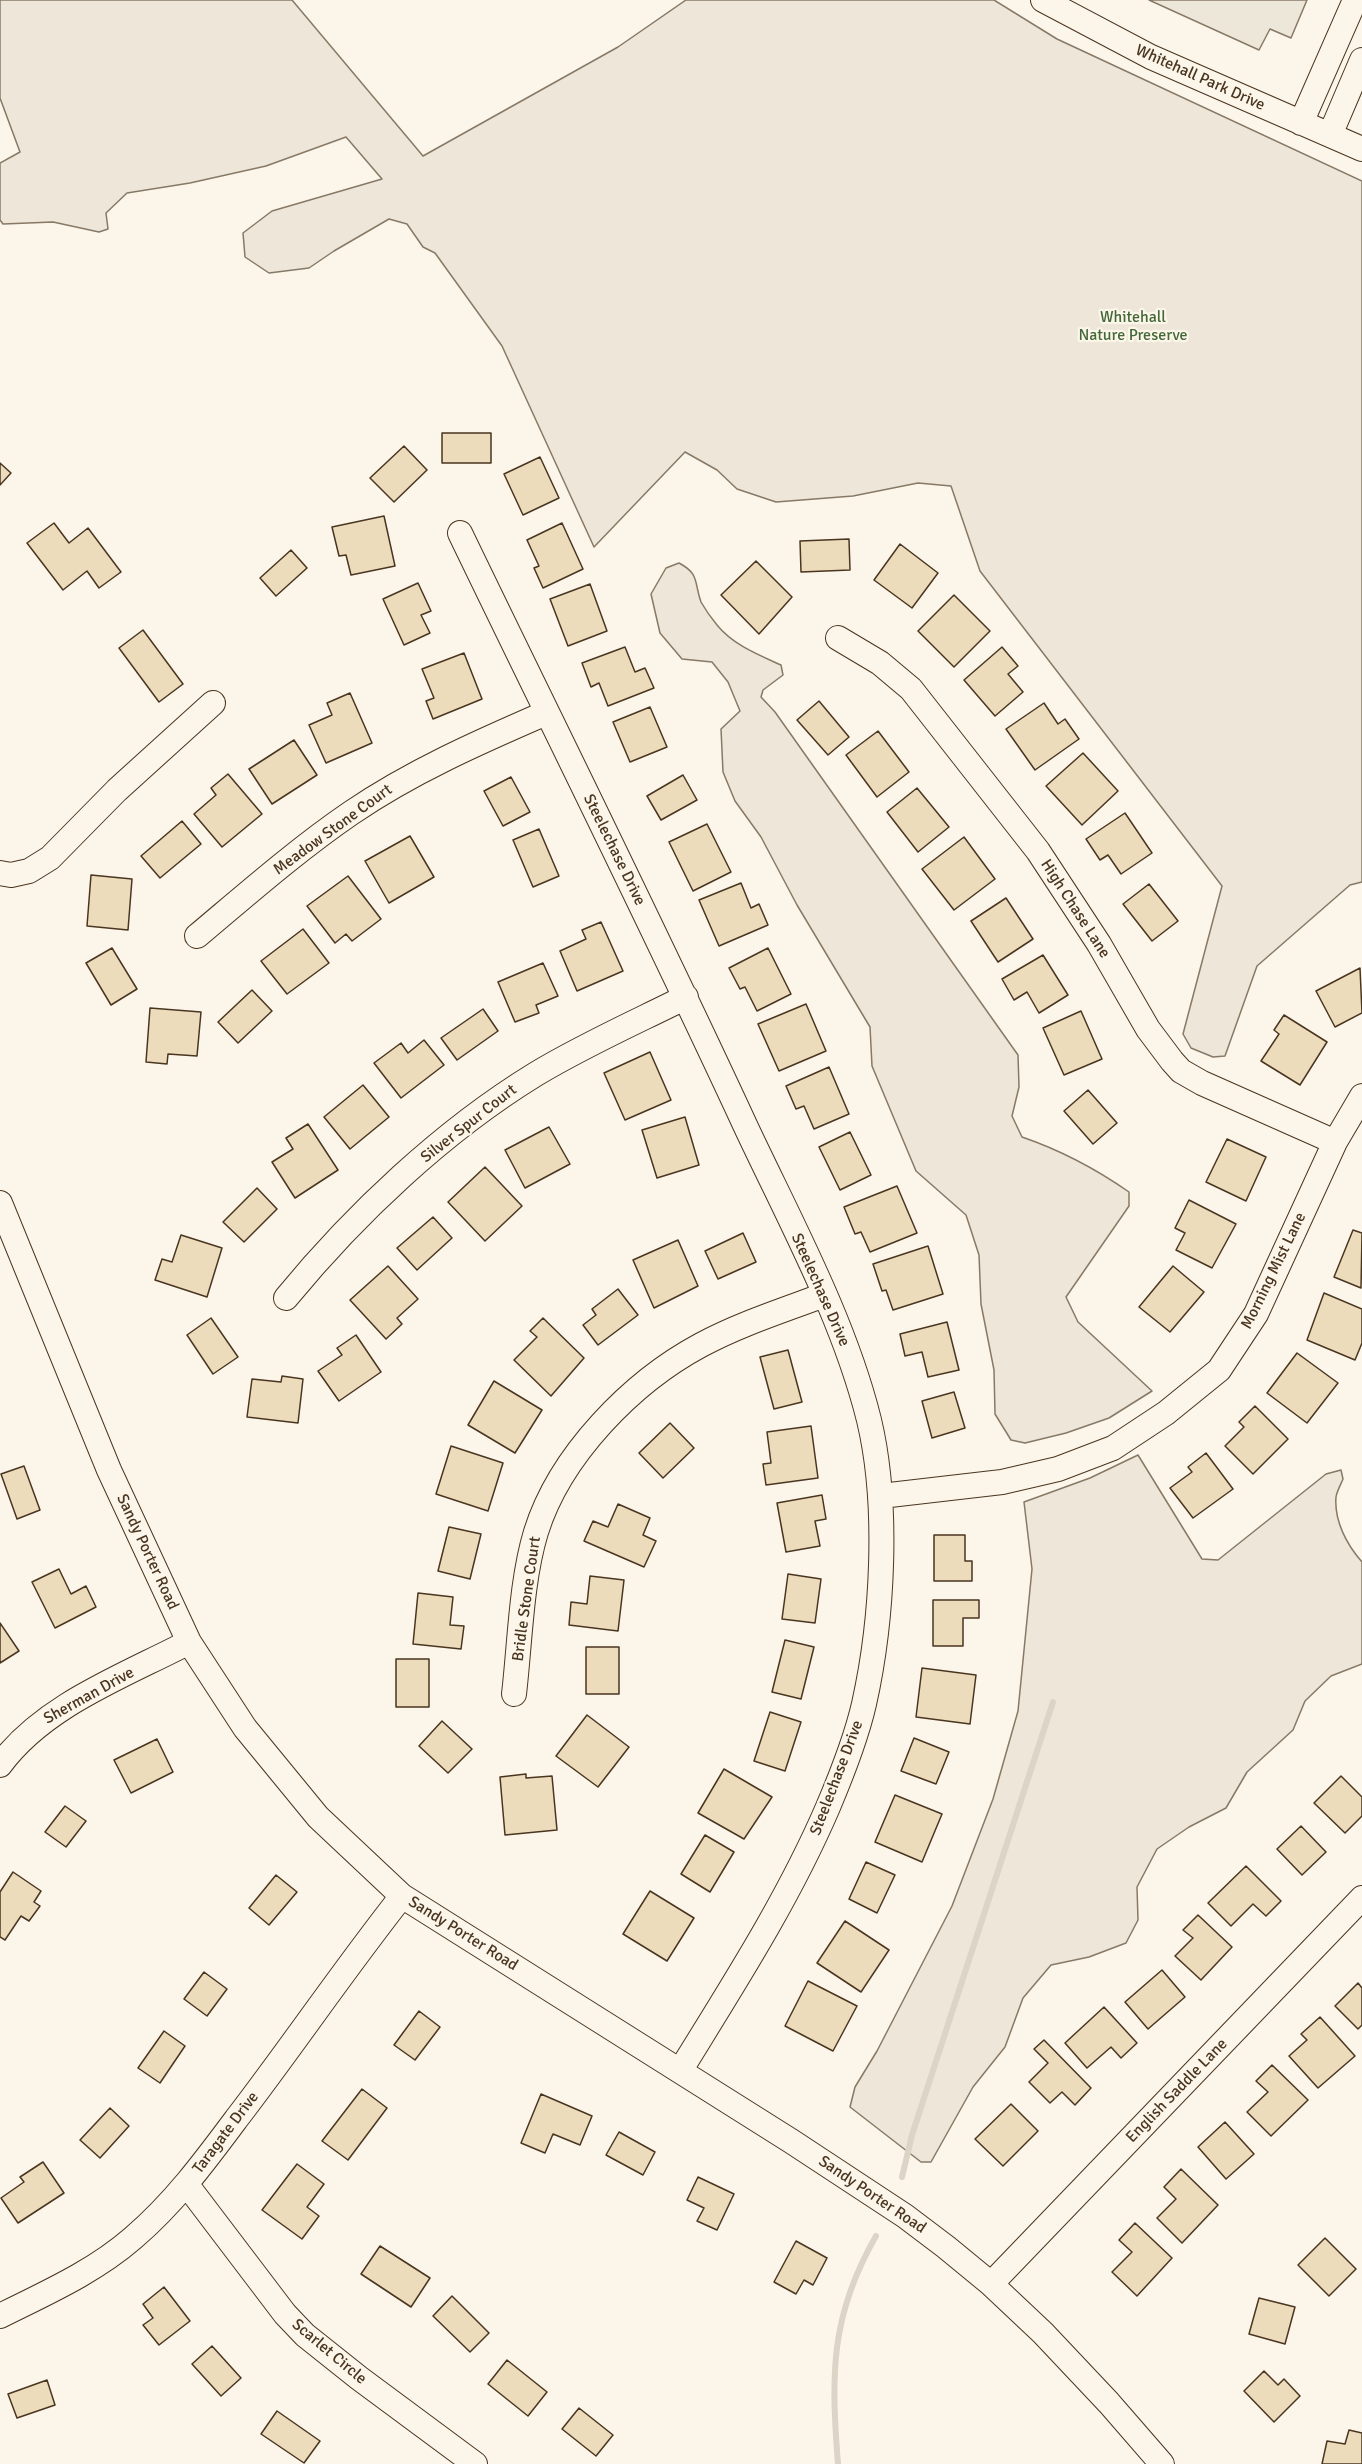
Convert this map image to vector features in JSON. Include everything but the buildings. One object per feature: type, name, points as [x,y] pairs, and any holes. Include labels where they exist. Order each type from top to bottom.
[{"type":"street","name":"Whitehall Park Drive","points":[[1043,0],[1150,57],[1362,149]]},
{"type":"street","points":[[1301,123],[1355,0]]},
{"type":"street","points":[[1330,135],[1362,60]]},
{"type":"street","name":"Steelechase Drive","points":[[460,533],[686,997],[824,1295],[850,1357],[869,1422],[880,1496],[881,1562],[872,1663],[863,1708],[841,1777],[810,1850],[756,1949],[680,2071]]},
{"type":"street","name":"High Chase Lane","points":[[838,638],[880,663],[911,689],[1038,851],[1099,944],[1148,1029],[1181,1071],[1202,1083],[1335,1142]]},
{"type":"street","points":[[0,873],[11,875],[29,871],[50,858],[117,790],[213,703]]},
{"type":"street","name":"Meadow Stone Court","points":[[197,936],[296,854],[351,813],[403,780],[546,713]]},
{"type":"street","name":"Silver Spur Court","points":[[286,1298],[318,1259],[356,1219],[406,1173],[495,1101],[567,1056],[686,997]]},
{"type":"street","name":"Morning Mist Lane","points":[[880,1496],[1002,1482],[1058,1469],[1113,1448],[1166,1413],[1220,1370],[1256,1314],[1335,1142],[1362,1096]]},
{"type":"street","name":"Sandy Porter Road","points":[[0,1203],[109,1470],[189,1642],[245,1728],[318,1817],[402,1896],[791,2141],[905,2216],[991,2284],[1043,2333],[1162,2464]]},
{"type":"street","name":"Bridle Stone Court","points":[[514,1694],[526,1582],[536,1532],[561,1475],[604,1422],[650,1377],[702,1344],[824,1295]]},
{"type":"street","name":"Sherman Drive","points":[[0,1765],[29,1732],[60,1709],[189,1642]]},
{"type":"street","name":"Taragate Drive","points":[[0,2316],[93,2268],[132,2239],[165,2209],[187,2185],[402,1896]]},
{"type":"street","name":"English Saddle Lane","points":[[991,2284],[1362,1898]]},
{"type":"street","name":"Scarlet Circle","points":[[187,2185],[285,2314],[305,2335],[475,2464]]},
{"type":"green space","name":"Whitehall Nature Preserve","points":[[0,0],[292,0],[423,156],[618,47],[686,0],[994,0],[1057,39],[1362,181],[1362,882],[1350,885],[1257,966],[1225,1056],[1213,1057],[1191,1048],[1183,1034],[1222,886],[980,571],[951,486],[918,483],[853,496],[776,502],[737,489],[717,470],[685,452],[594,547],[502,346],[435,253],[423,247],[407,224],[389,219],[309,268],[269,273],[245,257],[243,233],[272,211],[382,179],[346,137],[266,166],[190,183],[127,193],[106,213],[108,229],[99,232],[53,222],[3,224],[0,220],[0,163],[20,152],[0,98]]},
{"type":"green space","points":[[679,563],[693,575],[701,602],[723,632],[747,649],[781,665],[783,675],[763,690],[761,697],[775,712],[1018,1055],[1019,1087],[1012,1116],[1022,1137],[1077,1161],[1129,1192],[1129,1206],[1066,1297],[1078,1322],[1152,1391],[1109,1418],[1066,1433],[1025,1443],[1011,1440],[995,1414],[994,1370],[981,1304],[979,1255],[966,1215],[916,1171],[872,1066],[870,1027],[797,905],[761,837],[735,801],[723,772],[721,729],[740,711],[728,682],[712,662],[682,659],[660,633],[651,594],[666,568]]},
{"type":"green space","points":[[1138,1455],[1202,1559],[1218,1560],[1326,1474],[1341,1470],[1343,1479],[1336,1497],[1339,1524],[1351,1548],[1362,1562],[1362,1664],[1331,1676],[1305,1701],[1293,1730],[1247,1772],[1226,1808],[1189,1827],[1157,1849],[1137,1887],[1138,1920],[1126,1943],[1089,1957],[1051,1965],[1023,1998],[1005,2047],[973,2087],[931,2162],[921,2162],[850,2107],[855,2087],[877,2051],[952,1906],[993,1799],[1018,1711],[1032,1569],[1024,1502],[1090,1478]]},
{"type":"shaded area","points":[[1149,0],[1307,0],[1291,38],[1270,29],[1259,50]]},
{"type":"waterway","points":[[902,2177],[912,2135],[1053,1702]]},
{"type":"waterway","points":[[838,2464],[835,2402],[837,2347],[850,2293],[876,2236]]}]
